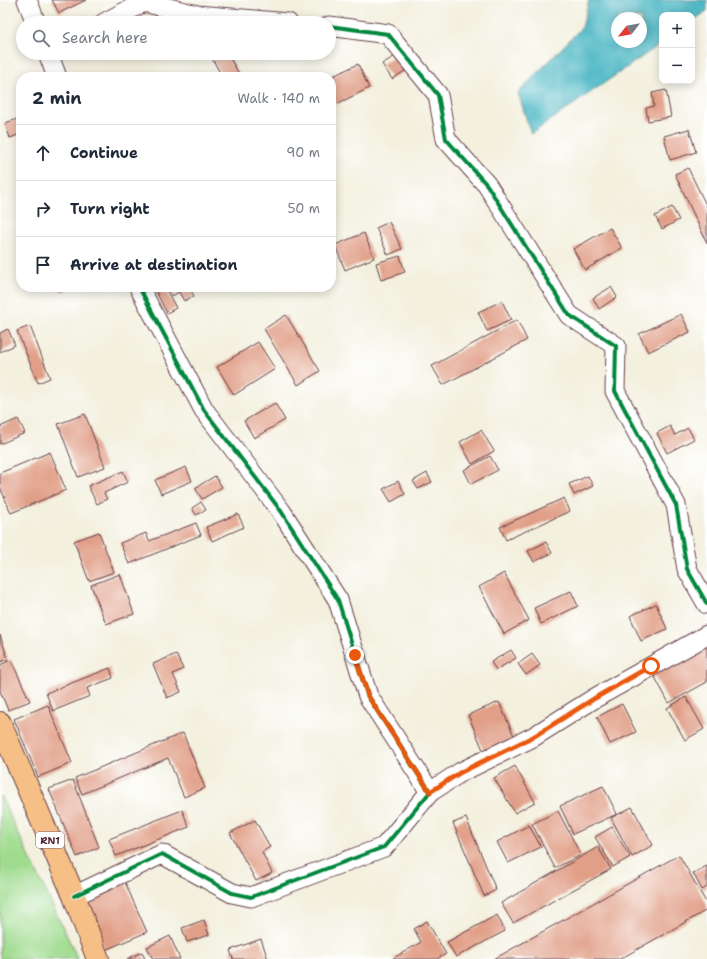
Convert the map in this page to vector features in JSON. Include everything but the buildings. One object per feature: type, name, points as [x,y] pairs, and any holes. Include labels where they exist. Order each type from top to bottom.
[{"type":"highway","name":"RN1","points":[[0,723],[8,757],[74,896],[98,959]]},
{"type":"street","points":[[27,0],[33,16]]},
{"type":"street","points":[[117,16],[144,2],[197,15],[208,16]]},
{"type":"street","points":[[336,27],[388,34],[438,96],[446,139],[487,185],[569,315],[616,346],[615,391],[676,505],[687,569],[707,604]]},
{"type":"street","points":[[51,60],[55,72]]},
{"type":"street","points":[[141,292],[204,410],[281,510],[338,600],[368,696],[430,792]]},
{"type":"street","points":[[74,896],[162,854],[232,893],[251,897],[384,847],[430,792],[461,772],[533,737],[595,698],[707,635]]},
{"type":"green space","points":[[0,795],[78,959],[0,959]]},
{"type":"water","points":[[589,0],[707,0],[707,11],[695,20],[695,12],[659,12],[659,45],[531,134],[518,93],[582,27]]},
{"type":"cycle path","points":[[336,27],[388,34],[438,95],[446,139],[487,185],[569,315],[616,346],[615,391],[676,505],[687,569],[707,604]]},
{"type":"cycle path","points":[[74,896],[162,854],[232,893],[251,897],[384,847],[430,792],[368,696],[338,600],[281,511],[204,410],[142,292]]},
{"type":"route","points":[[355,655],[368,696],[430,792],[461,772],[533,737],[595,698],[651,666]]}]
